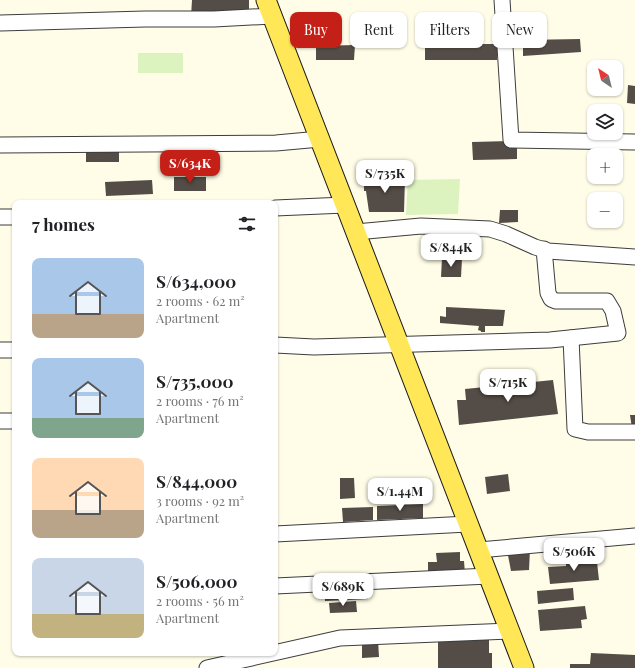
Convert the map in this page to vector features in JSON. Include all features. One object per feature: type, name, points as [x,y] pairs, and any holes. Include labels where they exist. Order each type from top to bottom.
[{"type":"main road","points":[[269,8],[524,668]]},
{"type":"street","points":[[502,0],[511,140],[635,142]]},
{"type":"street","points":[[0,23],[145,19],[214,19],[269,8]]},
{"type":"street","points":[[0,145],[276,143],[320,139]]},
{"type":"street","points":[[278,208],[345,205]]},
{"type":"street","points":[[0,217],[12,217]]},
{"type":"street","points":[[356,232],[421,226],[490,229],[544,249],[635,257]]},
{"type":"street","points":[[278,345],[314,347],[550,340],[618,333],[613,311],[607,301],[556,301],[551,299],[548,293],[544,249]]},
{"type":"street","points":[[571,338],[575,429],[588,432],[635,432]]},
{"type":"street","points":[[0,350],[12,350]]},
{"type":"street","points":[[0,421],[12,421]]},
{"type":"street","points":[[278,534],[468,524]]},
{"type":"street","points":[[479,550],[635,536]]},
{"type":"street","points":[[278,586],[489,576]]},
{"type":"street","points":[[278,652],[340,638],[510,631]]},
{"type":"street","points":[[207,668],[260,656]]},
{"type":"green space","points":[[138,53],[183,53],[183,73],[138,73]]},
{"type":"green space","points":[[460,179],[458,214],[406,215],[408,180]]},
{"type":"building","points":[[192,0],[249,0],[249,15],[191,17]]},
{"type":"building","points":[[580,39],[581,52],[523,56],[523,48],[547,48],[547,40]]},
{"type":"building","points":[[484,44],[492,44],[492,48],[497,48],[497,60],[425,60],[425,48],[484,48]]},
{"type":"building","points":[[342,45],[350,45],[350,48],[355,48],[354,60],[316,60],[316,48],[342,48]]},
{"type":"building","points":[[628,85],[635,86],[635,104],[627,103]]},
{"type":"building","points":[[511,141],[511,147],[517,148],[517,159],[473,160],[472,142]]},
{"type":"building","points":[[77,145],[119,145],[119,162],[86,162],[86,152],[77,152]]},
{"type":"building","points":[[174,177],[206,177],[206,191],[174,191]]},
{"type":"building","points":[[364,177],[405,178],[404,212],[369,212],[366,191],[364,191]]},
{"type":"building","points":[[152,180],[153,194],[106,196],[105,182]]},
{"type":"building","points":[[500,210],[518,210],[518,222],[499,223]]},
{"type":"building","points":[[442,258],[462,259],[461,277],[441,277]]},
{"type":"building","points":[[446,307],[505,310],[503,326],[485,326],[485,332],[481,332],[478,330],[479,326],[440,323],[440,316],[446,317]]},
{"type":"building","points":[[553,380],[558,414],[459,425],[457,400],[466,400],[465,389]]},
{"type":"building","points":[[630,415],[635,415],[635,427],[632,428]]},
{"type":"building","points":[[508,474],[510,491],[487,494],[485,477]]},
{"type":"building","points":[[340,478],[354,478],[355,498],[340,499]]},
{"type":"building","points":[[423,504],[423,518],[377,520],[377,506]]},
{"type":"building","points":[[373,507],[373,520],[343,522],[342,508]]},
{"type":"building","points":[[530,549],[529,570],[511,571],[507,550]]},
{"type":"building","points":[[460,552],[460,561],[464,561],[465,574],[428,575],[428,562],[437,562],[436,553]]},
{"type":"building","points":[[596,560],[599,580],[550,584],[548,567],[566,566],[566,561]]},
{"type":"building","points":[[367,588],[368,599],[325,601],[325,598],[323,598],[322,590]]},
{"type":"building","points":[[573,588],[574,600],[538,604],[537,591]]},
{"type":"building","points":[[356,601],[357,612],[330,613],[329,603]]},
{"type":"building","points":[[585,606],[587,619],[581,620],[582,628],[540,631],[538,610]]},
{"type":"building","points":[[489,635],[489,653],[492,653],[492,668],[438,668],[438,636]]},
{"type":"building","points":[[378,640],[379,657],[362,658],[362,641]]},
{"type":"building","points":[[591,653],[635,655],[635,668],[570,668],[570,664],[590,664]]}]
